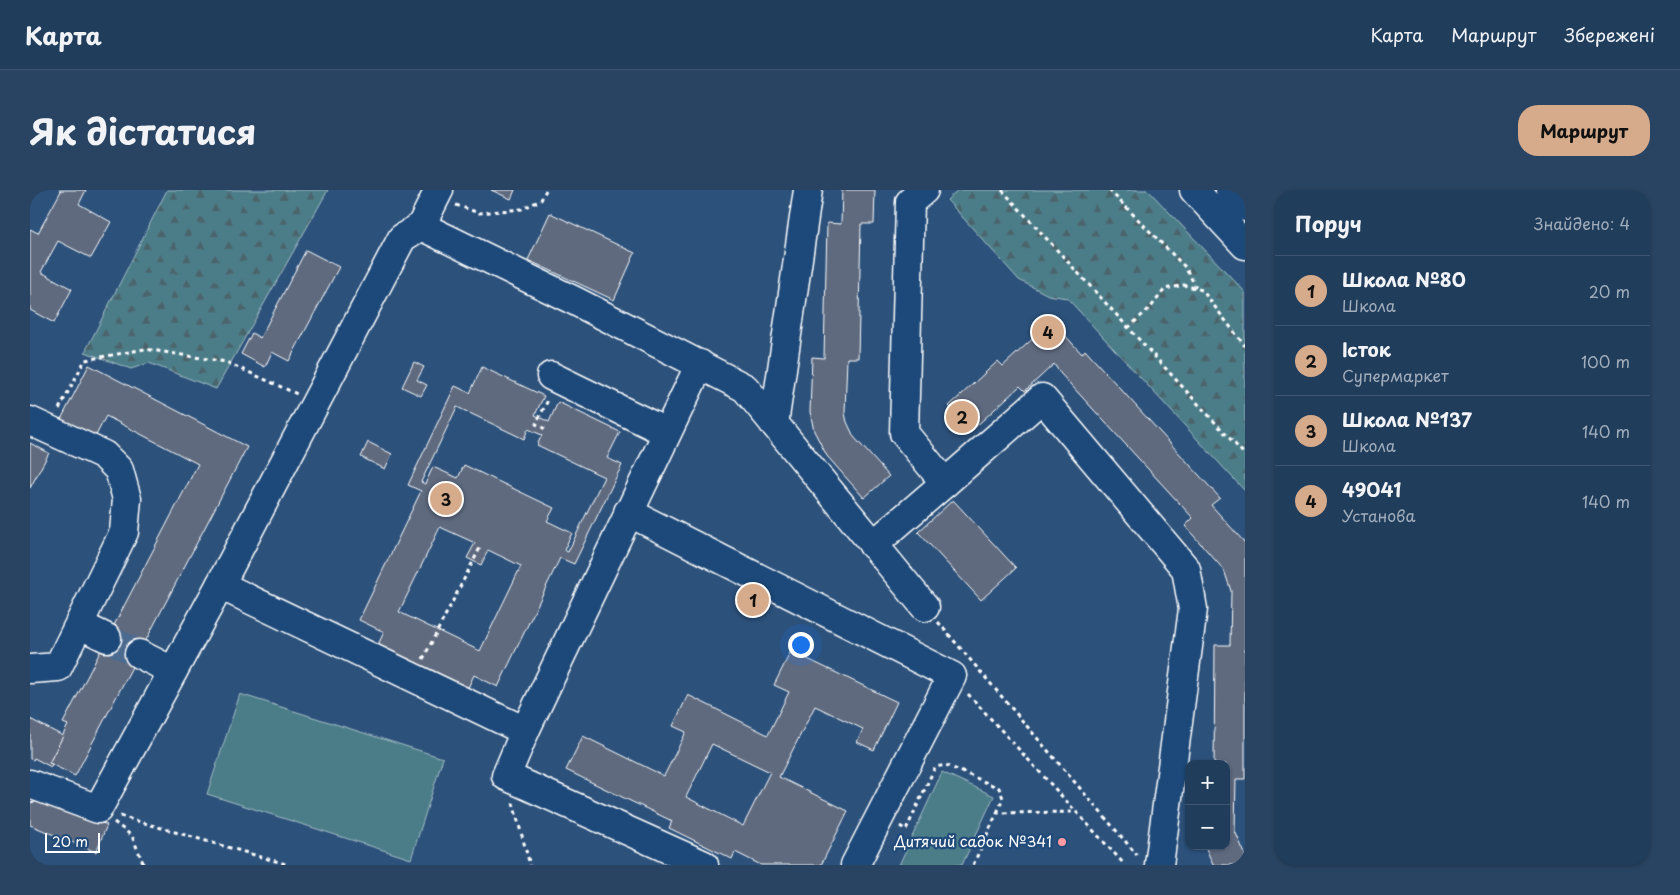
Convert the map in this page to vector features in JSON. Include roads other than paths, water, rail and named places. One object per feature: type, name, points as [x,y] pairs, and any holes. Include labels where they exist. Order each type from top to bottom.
[{"type":"main road","points":[[774,424],[808,190]]},
{"type":"main road","points":[[924,190],[910,202],[904,433],[945,483]]},
{"type":"main road","points":[[1194,190],[1245,245]]},
{"type":"main road","points":[[1230,190],[1245,207]]},
{"type":"main road","points":[[30,784],[98,809],[220,584],[402,238],[421,226],[437,194]]},
{"type":"main road","points":[[421,226],[745,388],[925,607]]},
{"type":"main road","points":[[700,364],[628,512],[525,731],[506,776],[704,865]]},
{"type":"main road","points":[[554,378],[666,432]]},
{"type":"main road","points":[[873,545],[1042,398],[1186,569],[1193,609],[1149,861]]},
{"type":"main road","points":[[30,669],[58,667],[124,532],[127,499],[119,470],[104,454],[39,425]]},
{"type":"main road","points":[[628,512],[952,676],[855,865]]},
{"type":"main road","points":[[220,584],[525,731]]},
{"type":"main road","points":[[80,625],[107,638]]},
{"type":"main road","points":[[139,654],[173,670]]},
{"type":"tunnel","points":[[107,638],[139,654]]},
{"type":"place","name":"49041","points":[[1048,332]]},
{"type":"place","name":"Істок","points":[[962,417]]},
{"type":"place","name":"Школа №137","points":[[446,499]]},
{"type":"place","name":"Школа №80","points":[[753,600]]},
{"type":"place","name":"Дитячий садок №341","points":[[1062,842]]}]
